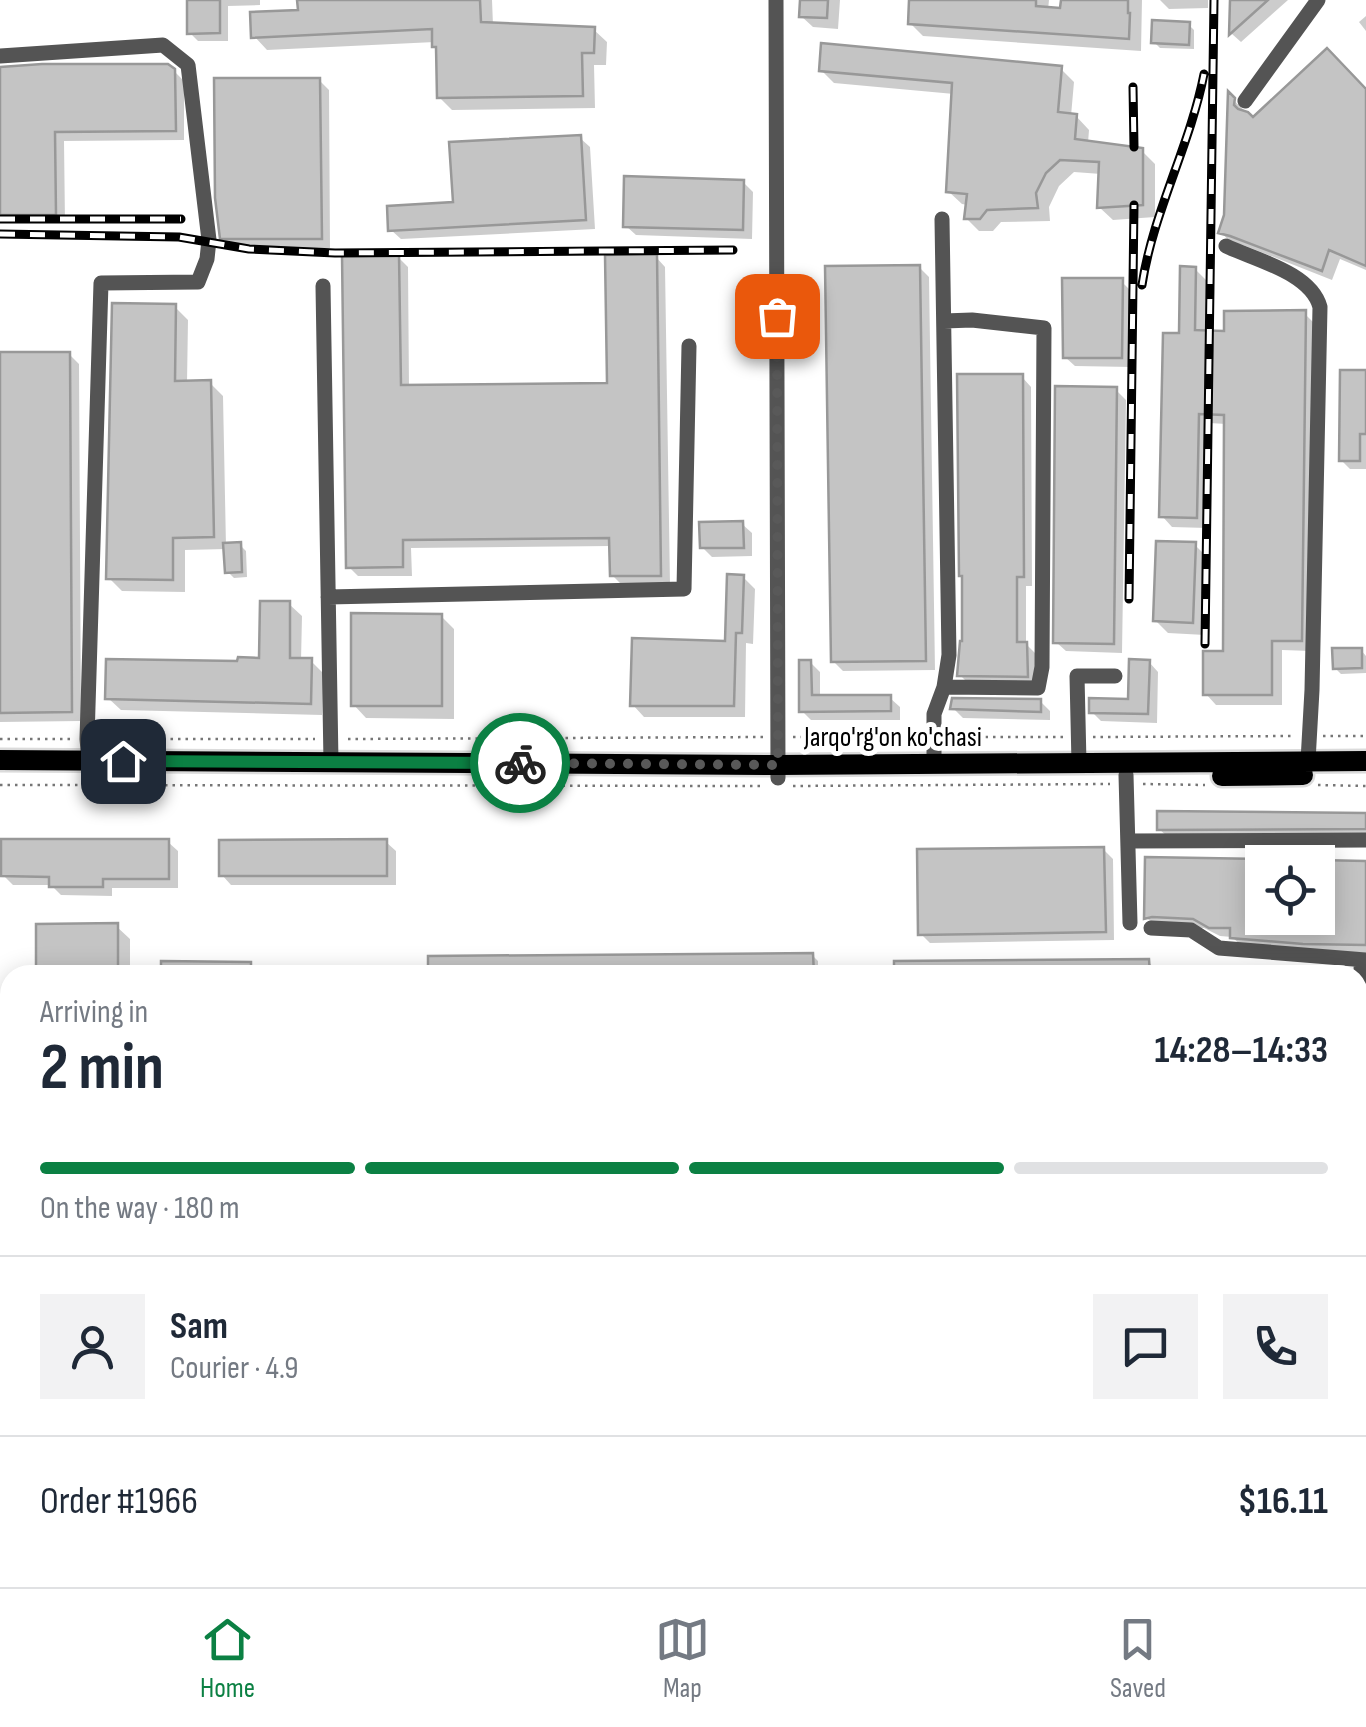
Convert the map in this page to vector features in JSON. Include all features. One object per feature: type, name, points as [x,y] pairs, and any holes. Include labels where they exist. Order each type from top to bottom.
[{"type":"main road","name":"Jarqo'rg'on ko'chasi","points":[[0,760],[88,750],[782,779],[934,764],[1366,761]]},
{"type":"main road","name":"Jarqo'rg'on ko'chasi","points":[[0,774],[1126,780],[1366,774]]},
{"type":"lane","points":[[776,0],[778,737],[782,779]]},
{"type":"lane","points":[[1245,102],[1318,0]]},
{"type":"lane","points":[[0,56],[163,45],[188,65],[209,240],[198,282],[101,283],[88,750]]},
{"type":"lane","points":[[934,764],[934,714],[950,656],[942,219]]},
{"type":"lane","points":[[1226,246],[1301,279],[1316,294],[1320,307],[1308,762]]},
{"type":"lane","points":[[323,286],[331,762]]},
{"type":"lane","points":[[944,322],[972,320],[1044,328],[1042,667],[1038,688],[944,687]]},
{"type":"lane","points":[[328,597],[684,589],[689,346]]},
{"type":"lane","points":[[1079,763],[1078,676],[1115,676]]},
{"type":"lane","points":[[1126,780],[1130,922]]},
{"type":"lane","points":[[1128,840],[1366,840]]},
{"type":"lane","points":[[1151,928],[1192,930],[1219,948],[1363,960]]},
{"type":"path","points":[[0,739],[88,750],[331,739],[1366,736]]},
{"type":"path","points":[[0,785],[782,779],[1126,780],[1206,785]]},
{"type":"path","points":[[1306,785],[1366,786]]},
{"type":"building","points":[[187,0],[220,0],[220,33],[187,34]]},
{"type":"building","points":[[297,0],[480,0],[481,22],[595,27],[594,53],[582,53],[583,96],[437,98],[432,29],[251,38],[250,12],[298,10]]},
{"type":"building","points":[[800,0],[828,0],[827,18],[799,17]]},
{"type":"building","points":[[909,0],[1036,0],[1036,6],[1060,8],[1061,0],[1128,0],[1129,39],[908,24]]},
{"type":"building","points":[[1230,0],[1268,0],[1229,35]]},
{"type":"building","points":[[1152,20],[1190,22],[1189,45],[1151,43]]},
{"type":"building","points":[[821,43],[1062,66],[1058,112],[1077,114],[1075,139],[1143,148],[1143,205],[1097,208],[1099,162],[1060,160],[1046,173],[1036,193],[1038,208],[987,210],[980,219],[964,219],[967,194],[946,192],[952,83],[819,71]]},
{"type":"building","points":[[1327,48],[1366,89],[1366,266],[1329,250],[1322,271],[1218,233],[1224,215],[1228,91],[1235,98],[1234,105],[1253,117]]},
{"type":"building","points":[[168,64],[175,69],[176,131],[55,132],[56,215],[0,215],[0,67]]},
{"type":"building","points":[[214,78],[320,78],[322,239],[220,239],[215,198]]},
{"type":"building","points":[[581,135],[586,220],[388,231],[387,206],[453,202],[449,142]]},
{"type":"building","points":[[624,176],[744,180],[743,230],[623,227]]},
{"type":"building","points":[[657,254],[661,576],[610,576],[609,538],[403,540],[403,567],[346,568],[342,255],[399,255],[401,385],[607,383],[605,255]]},
{"type":"building","points":[[920,265],[926,661],[831,662],[825,266]]},
{"type":"building","points":[[1180,266],[1196,267],[1195,330],[1224,331],[1224,311],[1306,310],[1302,641],[1272,641],[1272,695],[1203,695],[1203,651],[1223,651],[1224,415],[1199,414],[1197,518],[1159,517],[1163,333],[1179,333]]},
{"type":"building","points":[[1062,278],[1123,278],[1122,358],[1063,358]]},
{"type":"building","points":[[112,303],[176,304],[175,381],[211,380],[214,537],[173,538],[173,580],[106,579]]},
{"type":"building","points":[[0,352],[70,352],[72,712],[0,713]]},
{"type":"building","points":[[1340,370],[1366,370],[1366,434],[1360,434],[1360,461],[1339,461]]},
{"type":"building","points":[[957,374],[1023,374],[1024,577],[1017,577],[1017,642],[1027,642],[1028,677],[957,676],[962,641],[962,576]]},
{"type":"building","points":[[1055,386],[1117,387],[1114,644],[1053,643]]},
{"type":"building","points":[[743,521],[744,548],[700,548],[699,522]]},
{"type":"building","points":[[1156,541],[1196,542],[1193,623],[1153,621]]},
{"type":"building","points":[[241,542],[242,572],[225,573],[223,543]]},
{"type":"building","points":[[727,574],[744,575],[742,633],[736,633],[734,706],[630,706],[632,638],[725,641]]},
{"type":"building","points":[[260,601],[290,601],[290,658],[312,658],[311,704],[105,699],[106,659],[259,658]]},
{"type":"building","points":[[351,613],[442,614],[442,706],[351,706]]},
{"type":"building","points":[[1332,648],[1362,648],[1362,668],[1333,669]]},
{"type":"building","points":[[1129,659],[1150,660],[1148,714],[1089,713],[1089,698],[1128,699]]},
{"type":"building","points":[[799,660],[811,660],[812,695],[891,695],[891,711],[799,712]]},
{"type":"building","points":[[952,698],[1041,699],[1041,712],[950,709]]},
{"type":"building","points":[[1157,811],[1366,813],[1366,829],[1157,830]]},
{"type":"building","points":[[1,839],[169,839],[169,879],[103,879],[103,887],[49,887],[49,877],[1,876]]},
{"type":"building","points":[[387,839],[387,876],[219,876],[219,840]]},
{"type":"building","points":[[1104,847],[1106,932],[918,935],[917,849]]},
{"type":"building","points":[[1145,857],[1245,859],[1245,935],[1335,935],[1335,860],[1366,861],[1366,945],[1230,938],[1230,928],[1209,928],[1193,919],[1144,919]]},
{"type":"building","points":[[118,923],[118,965],[36,965],[36,924]]},
{"type":"building","points":[[813,953],[814,965],[428,965],[428,956]]},
{"type":"building","points":[[1149,959],[1149,965],[894,965],[894,961]]},
{"type":"building","points":[[161,961],[251,962],[251,965],[161,965]]},
{"type":"railway","points":[[1205,644],[1214,0]]},
{"type":"railway","points":[[1142,285],[1154,231],[1204,74]]},
{"type":"railway","points":[[1133,87],[1134,147]]},
{"type":"railway","points":[[1129,599],[1134,205]]},
{"type":"railway","points":[[0,219],[181,219]]},
{"type":"railway","points":[[0,234],[179,237],[249,249],[335,253],[733,250]]},
{"type":"way so far","points":[[520,763],[778,765],[777,316]]},
{"type":"route","points":[[123,761],[520,763]]}]
